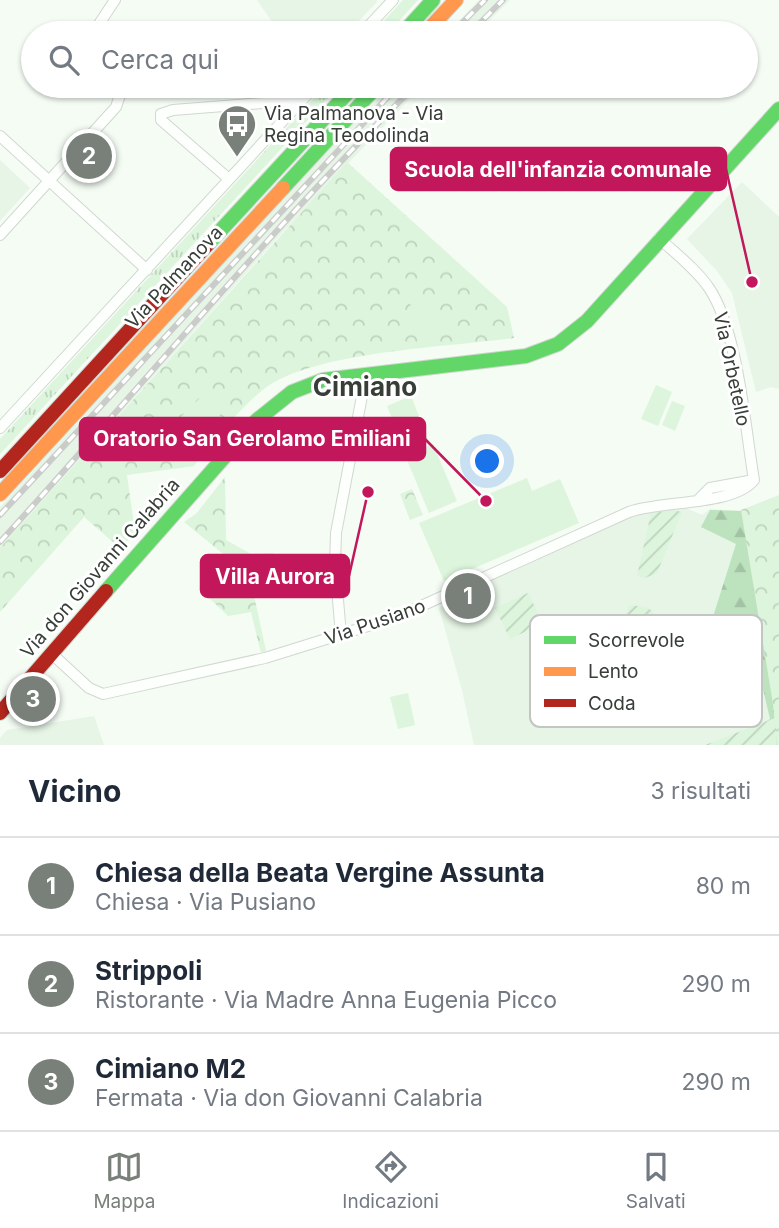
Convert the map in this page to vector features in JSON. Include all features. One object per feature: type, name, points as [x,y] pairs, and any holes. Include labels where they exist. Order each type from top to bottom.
[{"type":"main road","points":[[414,21],[433,0]]},
{"type":"main road","points":[[436,21],[456,0]]},
{"type":"main road","name":"Via Palmanova","points":[[0,471],[343,98]]},
{"type":"main road","name":"Via Palmanova","points":[[0,494],[366,98]]},
{"type":"main road","name":"Via don Giovanni Calabria","points":[[0,713],[271,406],[309,384],[520,357],[548,349],[587,321],[659,238],[779,109]]},
{"type":"street","points":[[101,21],[115,0]]},
{"type":"street","points":[[373,21],[393,0]]},
{"type":"street","points":[[0,235],[107,117],[120,98]]},
{"type":"street","points":[[229,179],[161,120],[161,114],[173,110],[302,100]]},
{"type":"street","name":"Via Palmanova","points":[[0,428],[302,100]]},
{"type":"street","points":[[0,136],[146,270]]},
{"type":"street","name":"Via Orbetello","points":[[659,238],[704,282],[721,312],[733,356],[754,480]]},
{"type":"street","points":[[341,635],[335,565],[336,533],[366,375]]},
{"type":"street","name":"Via Pusiano","points":[[52,654],[92,691],[106,694],[243,663],[341,635],[421,608],[622,514],[649,506],[699,499],[710,488],[754,480]]},
{"type":"shaded area","points":[[257,0],[377,0],[359,21],[272,21]]},
{"type":"shaded area","points":[[479,0],[510,0],[489,21],[459,21]]},
{"type":"shaded area","points":[[379,98],[411,98],[281,234],[0,548],[0,507],[351,125]]},
{"type":"shaded area","points":[[0,160],[30,188],[0,221]]},
{"type":"shaded area","points":[[742,182],[779,217],[779,389],[771,387],[756,392],[732,293],[717,271],[687,239]]},
{"type":"shaded area","points":[[684,507],[702,515],[710,509],[740,511],[758,615],[530,615],[530,727],[762,727],[762,640],[777,745],[474,745],[439,608],[460,599],[459,596],[639,513]]},
{"type":"shaded area","points":[[94,716],[104,745],[0,745],[0,738],[7,730]]},
{"type":"green space","points":[[403,0],[418,0],[399,21],[384,21]]},
{"type":"green space","points":[[314,98],[328,98],[0,454],[0,439]]},
{"type":"green space","points":[[347,162],[507,307],[514,338],[355,357],[295,373],[271,384],[241,410],[194,466],[127,475],[135,532],[121,549],[84,517],[0,612],[0,548]]},
{"type":"green space","points":[[436,297],[441,330],[415,334],[410,301]]},
{"type":"green space","points":[[656,385],[672,392],[658,426],[641,419]]},
{"type":"green space","points":[[204,394],[223,412],[195,440],[177,421]]},
{"type":"green space","points":[[411,396],[428,439],[404,448],[387,406]]},
{"type":"green space","points":[[672,401],[685,406],[675,431],[662,425]]},
{"type":"green space","points":[[433,444],[457,501],[429,513],[405,455]]},
{"type":"green space","points":[[225,477],[226,540],[251,554],[273,553],[275,566],[330,562],[329,565],[275,574],[277,586],[253,591],[266,651],[261,653],[251,612],[228,616],[200,589],[227,557],[184,522],[196,514]]},
{"type":"green space","points":[[527,478],[532,491],[560,479],[579,523],[444,581],[419,523]]},
{"type":"green space","points":[[412,489],[423,515],[410,520],[400,494]]},
{"type":"green space","points":[[779,495],[779,745],[762,637],[762,615],[758,615],[741,510]]},
{"type":"green space","points":[[673,510],[682,512],[657,573],[645,578],[637,576],[651,513]]},
{"type":"green space","points":[[710,510],[744,511],[757,520],[779,745],[761,745],[758,727],[762,727],[762,724],[770,719],[762,685],[762,615],[714,615],[736,544],[701,527]]},
{"type":"green space","points":[[528,593],[539,615],[530,615],[530,629],[510,639],[495,608]]},
{"type":"green space","points":[[629,605],[647,607],[655,614],[655,615],[626,615]]},
{"type":"green space","points":[[408,693],[415,725],[398,729],[390,697]]},
{"type":"green space","points":[[775,718],[777,745],[705,745],[752,727],[762,727],[762,723]]},
{"type":"railway","points":[[464,21],[485,0]]},
{"type":"railway","points":[[482,21],[503,0]]},
{"type":"railway","points":[[0,515],[387,98]]},
{"type":"railway","points":[[0,542],[256,253],[403,98]]},
{"type":"traffic: fast","points":[[414,21],[433,0]]},
{"type":"traffic: fast","points":[[209,243],[343,98]]},
{"type":"traffic: fast","points":[[283,188],[366,98]]},
{"type":"traffic: fast","points":[[106,591],[257,420],[292,392],[323,380],[526,356],[558,344],[587,321],[779,109]]},
{"type":"traffic: slow","points":[[436,21],[456,0]]},
{"type":"traffic: slow","points":[[0,494],[283,188]]},
{"type":"traffic: jam","points":[[0,471],[209,243]]},
{"type":"traffic: jam","points":[[0,713],[106,591]]},
{"type":"place","name":"Strippoli","points":[[89,156]]},
{"type":"place","name":"Via Palmanova - Via Regina Teodolinda","points":[[237,158]]},
{"type":"place","name":"Scuola dell'infanzia comunale","points":[[752,282]]},
{"type":"place","name":"Villa Aurora","points":[[368,492]]},
{"type":"place","name":"Oratorio San Gerolamo Emiliani","points":[[486,501]]},
{"type":"place","name":"Chiesa della Beata Vergine Assunta","points":[[468,596]]},
{"type":"place","name":"Cimiano M2","points":[[33,699]]},
{"type":"district","name":"Cimiano","points":[[365,386]]}]
